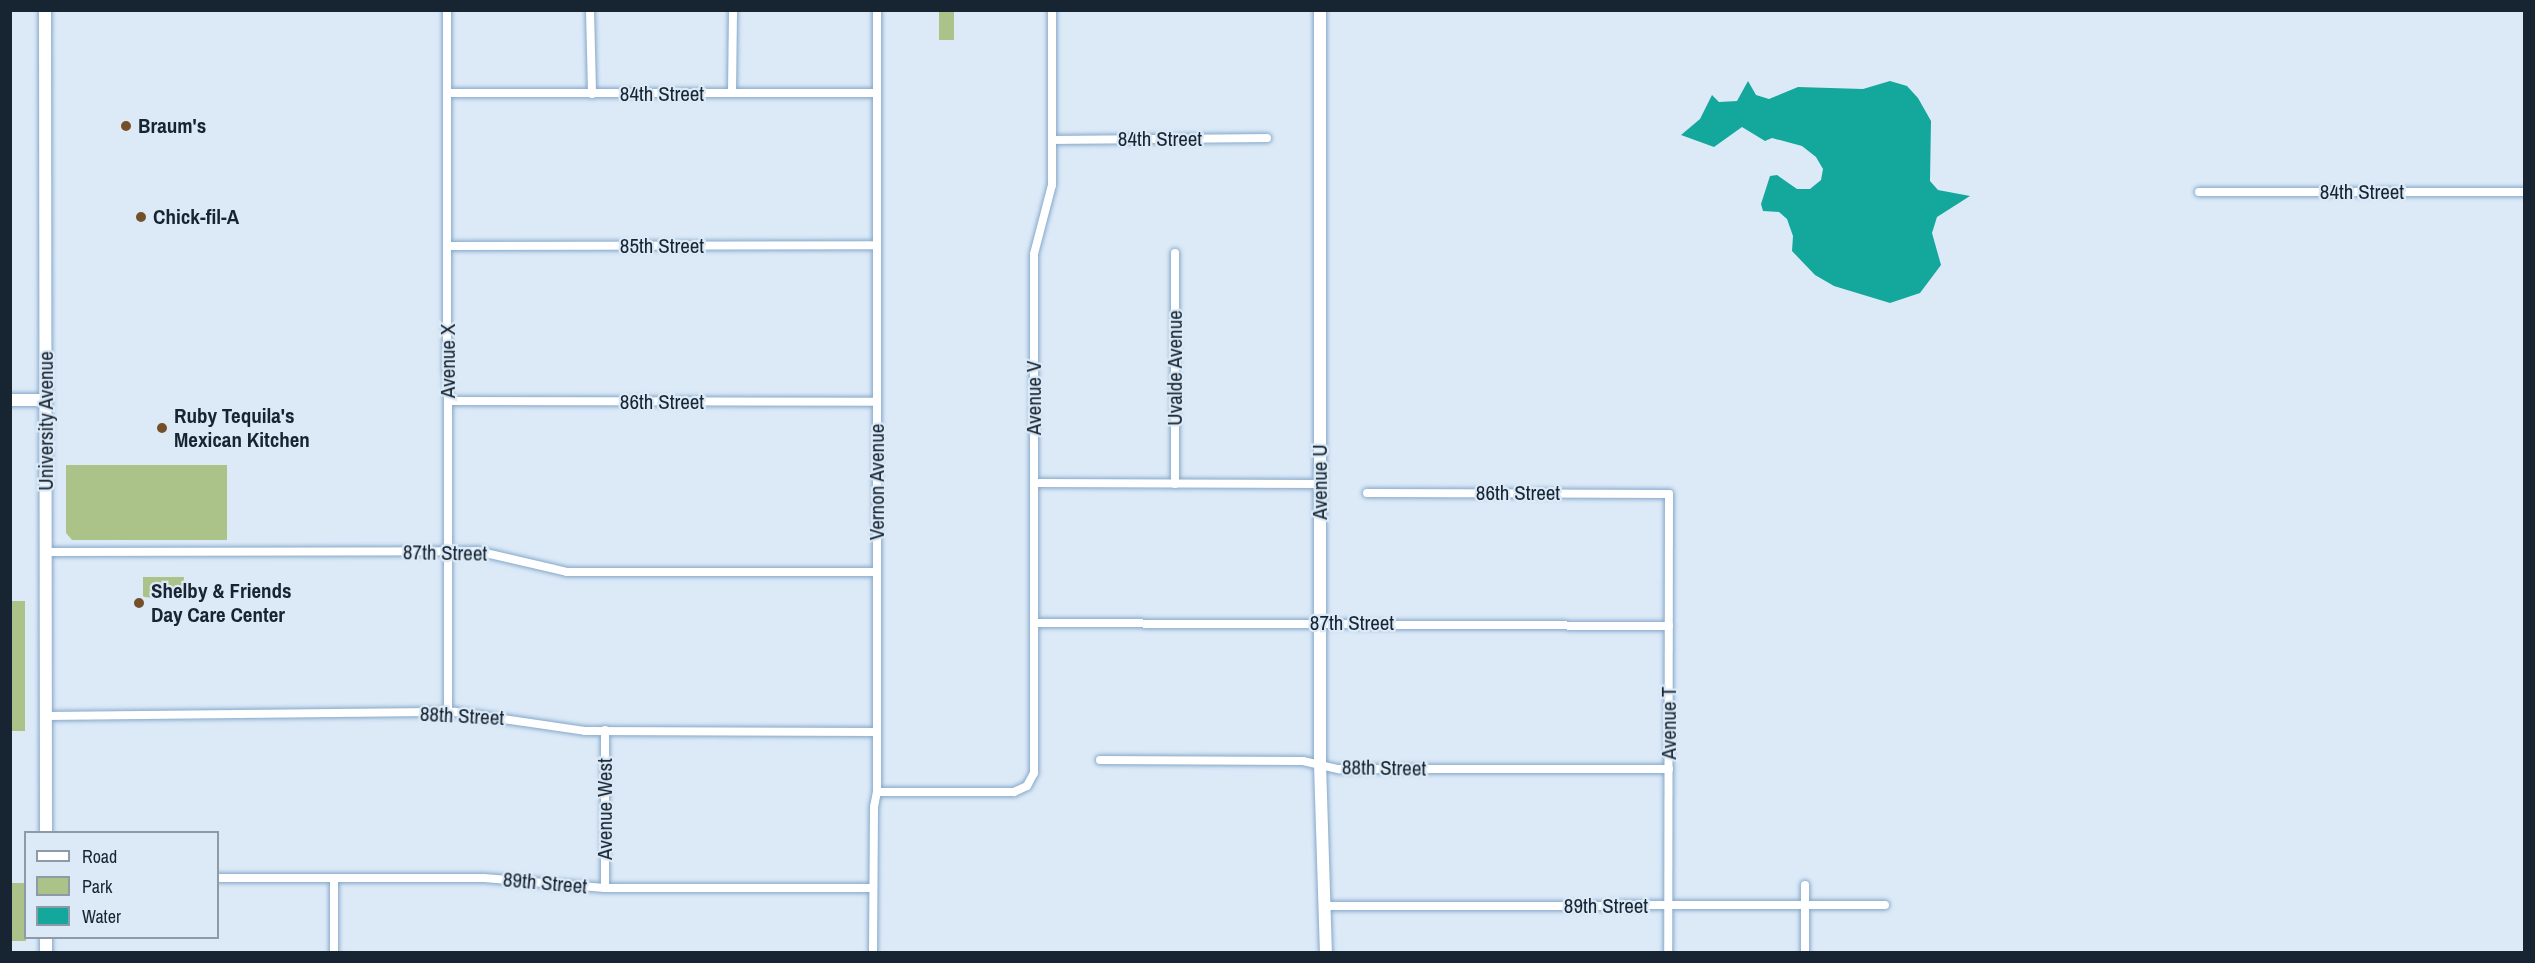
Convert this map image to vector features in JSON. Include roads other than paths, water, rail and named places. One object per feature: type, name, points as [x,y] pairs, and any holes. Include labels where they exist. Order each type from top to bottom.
[{"type":"street","name":"University Avenue","points":[[45,10],[46,831]]},
{"type":"street","name":"Avenue X","points":[[447,10],[448,712]]},
{"type":"street","points":[[590,10],[592,94]]},
{"type":"street","points":[[732,93],[733,10]]},
{"type":"street","name":"Vernon Avenue","points":[[873,952],[877,792],[877,10]]},
{"type":"street","name":"Avenue V","points":[[877,792],[1014,792],[1028,786],[1034,772],[1034,254],[1052,185],[1052,10]]},
{"type":"street","name":"Avenue U","points":[[1320,10],[1320,764],[1327,906],[1326,952]]},
{"type":"street","name":"84th Street","points":[[447,93],[877,93]]},
{"type":"street","name":"84th Street","points":[[1053,140],[1267,138]]},
{"type":"street","name":"84th Street","points":[[2199,192],[2524,192]]},
{"type":"street","name":"85th Street","points":[[448,246],[877,245]]},
{"type":"street","name":"Uvalde Avenue","points":[[1175,253],[1175,484]]},
{"type":"street","points":[[10,400],[46,400]]},
{"type":"street","name":"86th Street","points":[[448,402],[877,402]]},
{"type":"street","points":[[1034,483],[1320,484]]},
{"type":"street","name":"86th Street","points":[[1367,493],[1669,494]]},
{"type":"street","name":"Avenue T","points":[[1668,952],[1669,494]]},
{"type":"street","name":"87th Street","points":[[46,552],[448,552],[504,555],[567,572],[877,572]]},
{"type":"street","name":"87th Street","points":[[1034,622],[1320,622],[1669,626]]},
{"type":"street","name":"88th Street","points":[[46,716],[448,712],[508,718],[551,727],[605,730],[877,732]]},
{"type":"street","name":"Avenue West","points":[[605,730],[605,888]]},
{"type":"street","name":"88th Street","points":[[1100,760],[1320,764],[1339,769],[1669,769]]},
{"type":"street","name":"89th Street","points":[[219,878],[484,878],[605,888],[873,888]]},
{"type":"street","points":[[334,878],[334,952]]},
{"type":"street","points":[[1805,885],[1805,952]]},
{"type":"street","name":"89th Street","points":[[1327,906],[1885,905]]},
{"type":"water","points":[[1748,81],[1756,95],[1769,99],[1798,87],[1863,89],[1890,81],[1907,86],[1918,98],[1931,121],[1930,181],[1938,190],[1970,196],[1937,217],[1932,233],[1941,265],[1920,293],[1890,303],[1834,286],[1815,275],[1792,251],[1793,236],[1787,219],[1779,212],[1763,211],[1761,204],[1770,176],[1777,175],[1797,189],[1810,189],[1821,180],[1823,169],[1816,157],[1802,146],[1772,138],[1765,141],[1742,127],[1714,147],[1681,135],[1700,119],[1712,95],[1719,102],[1737,101]]},
{"type":"place","name":"Braum's","points":[[126,126]]},
{"type":"place","name":"Chick-fil-A","points":[[141,217]]},
{"type":"place","name":"Ruby Tequila's Mexican Kitchen","points":[[162,428]]},
{"type":"place","name":"Shelby & Friends Day Care Center","points":[[139,603]]}]
